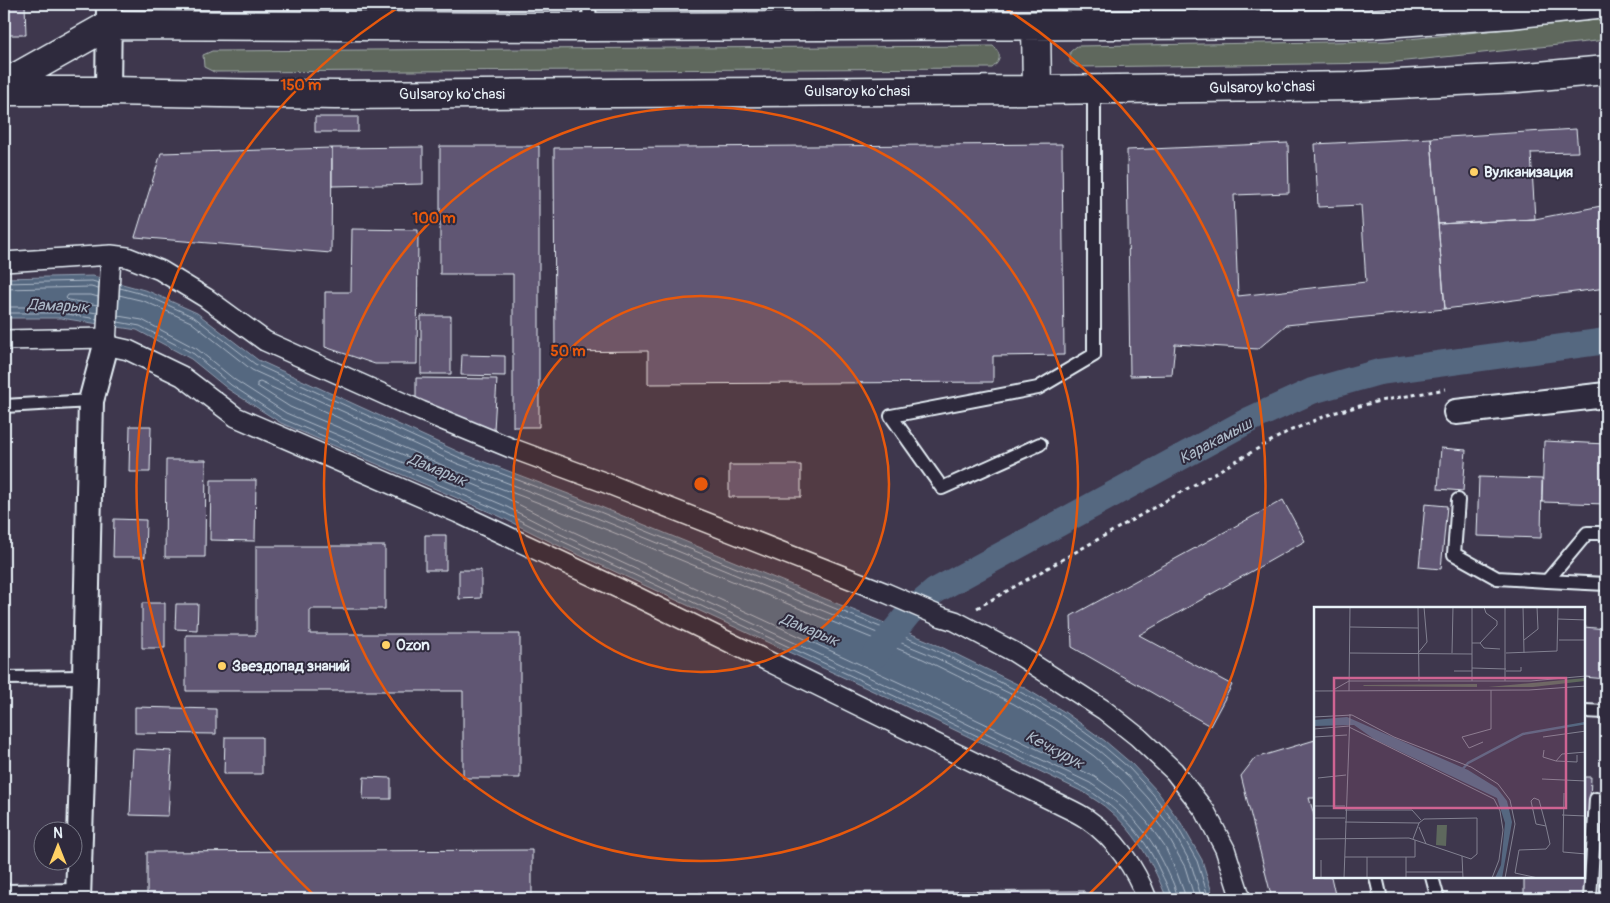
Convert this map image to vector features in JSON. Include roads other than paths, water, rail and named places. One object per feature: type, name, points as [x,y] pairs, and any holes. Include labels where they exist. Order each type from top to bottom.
[{"type":"main road","points":[[4,84],[109,14],[960,15],[1036,26],[1193,14],[1370,24],[1511,14],[1605,4]]},
{"type":"main road","points":[[1036,26],[1037,90]]},
{"type":"main road","name":"Gulsaroy ko'chasi","points":[[4,91],[335,95],[1358,86],[1517,78],[1606,70]]},
{"type":"street","points":[[108,91],[109,14]]},
{"type":"street","points":[[78,894],[86,677],[91,401],[107,341],[111,255]]},
{"type":"street","points":[[4,262],[111,255],[127,258],[160,270],[206,298],[265,341],[421,411],[511,448],[606,483],[886,593],[948,619],[1014,652],[1104,710],[1138,737],[1174,771],[1205,811],[1225,849],[1241,899]]},
{"type":"street","points":[[4,340],[107,341],[182,376],[236,417],[458,513],[630,594],[1088,819],[1116,845],[1141,883],[1147,899]]},
{"type":"street","points":[[1456,412],[1606,395]]},
{"type":"lane","points":[[1040,444],[942,488],[891,416],[1038,388],[1094,355],[1094,89]]},
{"type":"lane","points":[[4,406],[91,401]]},
{"type":"lane","points":[[1458,500],[1454,554],[1497,578],[1606,584]]},
{"type":"lane","points":[[1547,581],[1587,533],[1606,533]]},
{"type":"lane","points":[[4,678],[86,677]]},
{"type":"lane","points":[[1585,711],[1606,712]]},
{"type":"lane","points":[[1590,899],[1596,799]]},
{"type":"lane","points":[[1376,878],[1380,899]]},
{"type":"lane","points":[[1432,878],[1438,899]]},
{"type":"lane","points":[[4,891],[78,894]]},
{"type":"water","points":[[93,276],[148,291],[197,313],[258,360],[461,453],[579,498],[931,642],[1023,687],[1063,711],[1105,741],[1132,764],[1157,791],[1181,823],[1202,860],[1214,899],[1167,899],[1151,863],[1129,830],[1107,808],[1085,793],[901,704],[553,543],[499,516],[281,423],[228,389],[191,359],[137,330],[61,318],[4,318],[4,278]]},
{"type":"waterway","name":"Каракамыш","points":[[874,656],[909,613],[935,591],[1251,419],[1312,391],[1379,372],[1606,341]]},
{"type":"place","name":"Вулканизация","points":[[1474,172]]},
{"type":"place","name":"Ozon","points":[[386,645]]},
{"type":"place","name":"Звездопад знаний","points":[[222,666]]},
{"type":"water label","name":"Дамарык","points":[[58,305]]},
{"type":"water label","name":"Дамарык","points":[[438,469]]},
{"type":"water label","name":"Дамарык","points":[[810,629]]},
{"type":"water label","name":"Кечкурук","points":[[1055,749]]}]
